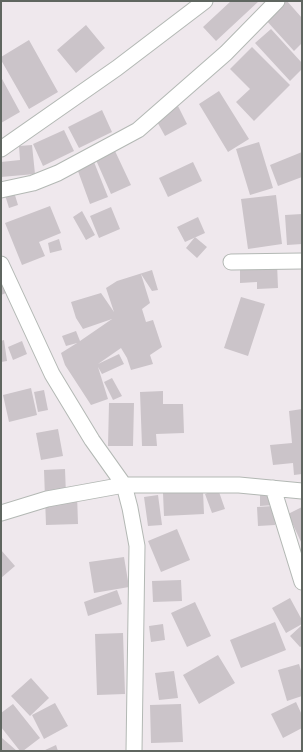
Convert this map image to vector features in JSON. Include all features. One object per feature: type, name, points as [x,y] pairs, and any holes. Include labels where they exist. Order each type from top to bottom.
[{"type":"street","points":[[1,149],[118,68],[205,1]]},
{"type":"street","points":[[1,190],[33,183],[58,173],[138,130],[226,53],[277,1]]},
{"type":"street","points":[[231,262],[302,261]]},
{"type":"street","points":[[1,264],[52,374],[92,440],[124,485],[137,546],[134,751]]},
{"type":"street","points":[[1,513],[47,499],[124,485],[239,485],[302,491]]},
{"type":"street","points":[[273,488],[302,582]]},
{"type":"building","points":[[231,1],[259,1],[216,41],[203,27]]},
{"type":"building","points":[[285,1],[287,1],[302,18],[302,43],[294,51],[265,19]]},
{"type":"building","points":[[86,25],[105,48],[76,73],[57,50]]},
{"type":"building","points":[[271,29],[302,63],[302,69],[290,81],[255,43]]},
{"type":"building","points":[[29,40],[58,92],[29,109],[1,60],[1,57]]},
{"type":"building","points":[[252,47],[290,85],[254,121],[236,102],[250,89],[230,69]]},
{"type":"building","points":[[1,77],[20,112],[1,123]]},
{"type":"building","points":[[219,91],[249,139],[228,152],[199,104]]},
{"type":"building","points":[[178,106],[187,124],[165,136],[155,118]]},
{"type":"building","points":[[102,110],[112,132],[79,148],[68,127]]},
{"type":"building","points":[[64,130],[74,151],[43,166],[33,144]]},
{"type":"building","points":[[259,142],[273,188],[250,195],[236,149]]},
{"type":"building","points":[[32,145],[35,174],[1,177],[1,162],[20,160],[19,146]]},
{"type":"building","points":[[115,151],[131,185],[111,194],[96,160]]},
{"type":"building","points":[[302,152],[302,177],[278,186],[270,165]]},
{"type":"building","points":[[92,157],[108,197],[90,204],[75,163]]},
{"type":"building","points":[[193,162],[202,181],[168,197],[159,178]]},
{"type":"building","points":[[14,192],[18,205],[9,208],[5,195]]},
{"type":"building","points":[[276,195],[282,244],[248,249],[241,199]]},
{"type":"building","points":[[50,206],[61,233],[39,242],[45,256],[22,265],[5,223]]},
{"type":"building","points":[[111,207],[120,229],[99,238],[90,216]]},
{"type":"building","points":[[82,211],[95,235],[86,240],[73,217]]},
{"type":"building","points":[[302,214],[302,244],[287,245],[285,215]]},
{"type":"building","points":[[198,217],[205,233],[185,242],[177,227]]},
{"type":"building","points":[[195,237],[207,247],[197,258],[186,248]]},
{"type":"building","points":[[59,239],[62,250],[50,253],[48,243]]},
{"type":"building","points":[[277,263],[278,288],[257,289],[257,282],[240,283],[240,264]]},
{"type":"building","points":[[152,270],[158,290],[152,291],[141,274],[150,303],[142,309],[146,322],[153,320],[162,347],[150,355],[153,364],[131,370],[127,358],[121,348],[98,364],[119,354],[124,364],[102,374],[98,367],[108,399],[91,405],[65,365],[61,353],[77,343],[66,346],[62,336],[76,331],[80,341],[112,319],[83,329],[76,318],[71,302],[101,293],[114,312],[106,288],[117,281]]},
{"type":"building","points":[[1,281],[6,293],[1,295]]},
{"type":"building","points":[[241,297],[265,304],[248,356],[224,348]]},
{"type":"building","points":[[4,340],[7,361],[1,362],[1,341]]},
{"type":"building","points":[[22,341],[27,354],[13,360],[8,347]]},
{"type":"building","points":[[112,378],[122,396],[113,400],[104,382]]},
{"type":"building","points":[[31,388],[37,415],[9,422],[3,395]]},
{"type":"building","points":[[44,390],[48,410],[38,412],[34,392]]},
{"type":"building","points":[[163,391],[163,404],[183,404],[184,433],[156,434],[157,446],[142,446],[140,392]]},
{"type":"building","points":[[109,403],[134,403],[133,446],[108,446]]},
{"type":"building","points":[[302,409],[302,474],[294,475],[293,463],[273,465],[270,445],[292,443],[289,411]]},
{"type":"building","points":[[58,429],[63,456],[41,460],[36,433]]},
{"type":"building","points":[[65,469],[66,495],[77,494],[78,524],[46,525],[44,470]]},
{"type":"building","points":[[218,489],[225,509],[212,513],[205,494]]},
{"type":"building","points":[[203,491],[204,514],[164,516],[163,493]]},
{"type":"building","points":[[274,494],[274,505],[260,506],[260,495]]},
{"type":"building","points":[[158,495],[162,525],[148,526],[144,497]]},
{"type":"building","points":[[274,506],[275,525],[258,526],[257,507]]},
{"type":"building","points":[[302,507],[302,544],[288,514]]},
{"type":"building","points":[[177,529],[190,560],[161,572],[148,541]]},
{"type":"building","points":[[1,550],[15,566],[1,578]]},
{"type":"building","points":[[124,557],[129,587],[94,593],[89,562]]},
{"type":"building","points":[[181,580],[182,601],[153,602],[152,581]]},
{"type":"building","points":[[117,590],[122,604],[88,616],[84,602]]},
{"type":"building","points":[[290,598],[302,620],[302,624],[286,633],[272,608]]},
{"type":"building","points":[[195,602],[211,636],[187,647],[171,613]]},
{"type":"building","points":[[275,622],[286,650],[241,668],[230,640]]},
{"type":"building","points":[[163,624],[165,640],[151,642],[149,626]]},
{"type":"building","points":[[302,625],[302,646],[300,647],[290,636]]},
{"type":"building","points":[[123,633],[125,694],[97,695],[95,634]]},
{"type":"building","points":[[218,655],[235,683],[199,704],[183,675]]},
{"type":"building","points":[[299,664],[302,674],[302,696],[287,701],[278,670]]},
{"type":"building","points":[[174,671],[178,698],[159,700],[155,673]]},
{"type":"building","points":[[31,678],[49,698],[30,716],[11,696]]},
{"type":"building","points":[[296,702],[302,715],[302,728],[283,738],[271,714]]},
{"type":"building","points":[[55,703],[68,726],[44,739],[32,715]]},
{"type":"building","points":[[13,704],[40,738],[23,751],[20,751],[1,727],[1,713]]},
{"type":"building","points":[[181,704],[183,742],[151,743],[150,705]]},
{"type":"building","points":[[2,738],[17,751],[1,751]]},
{"type":"building","points":[[56,745],[58,751],[43,751]]}]
